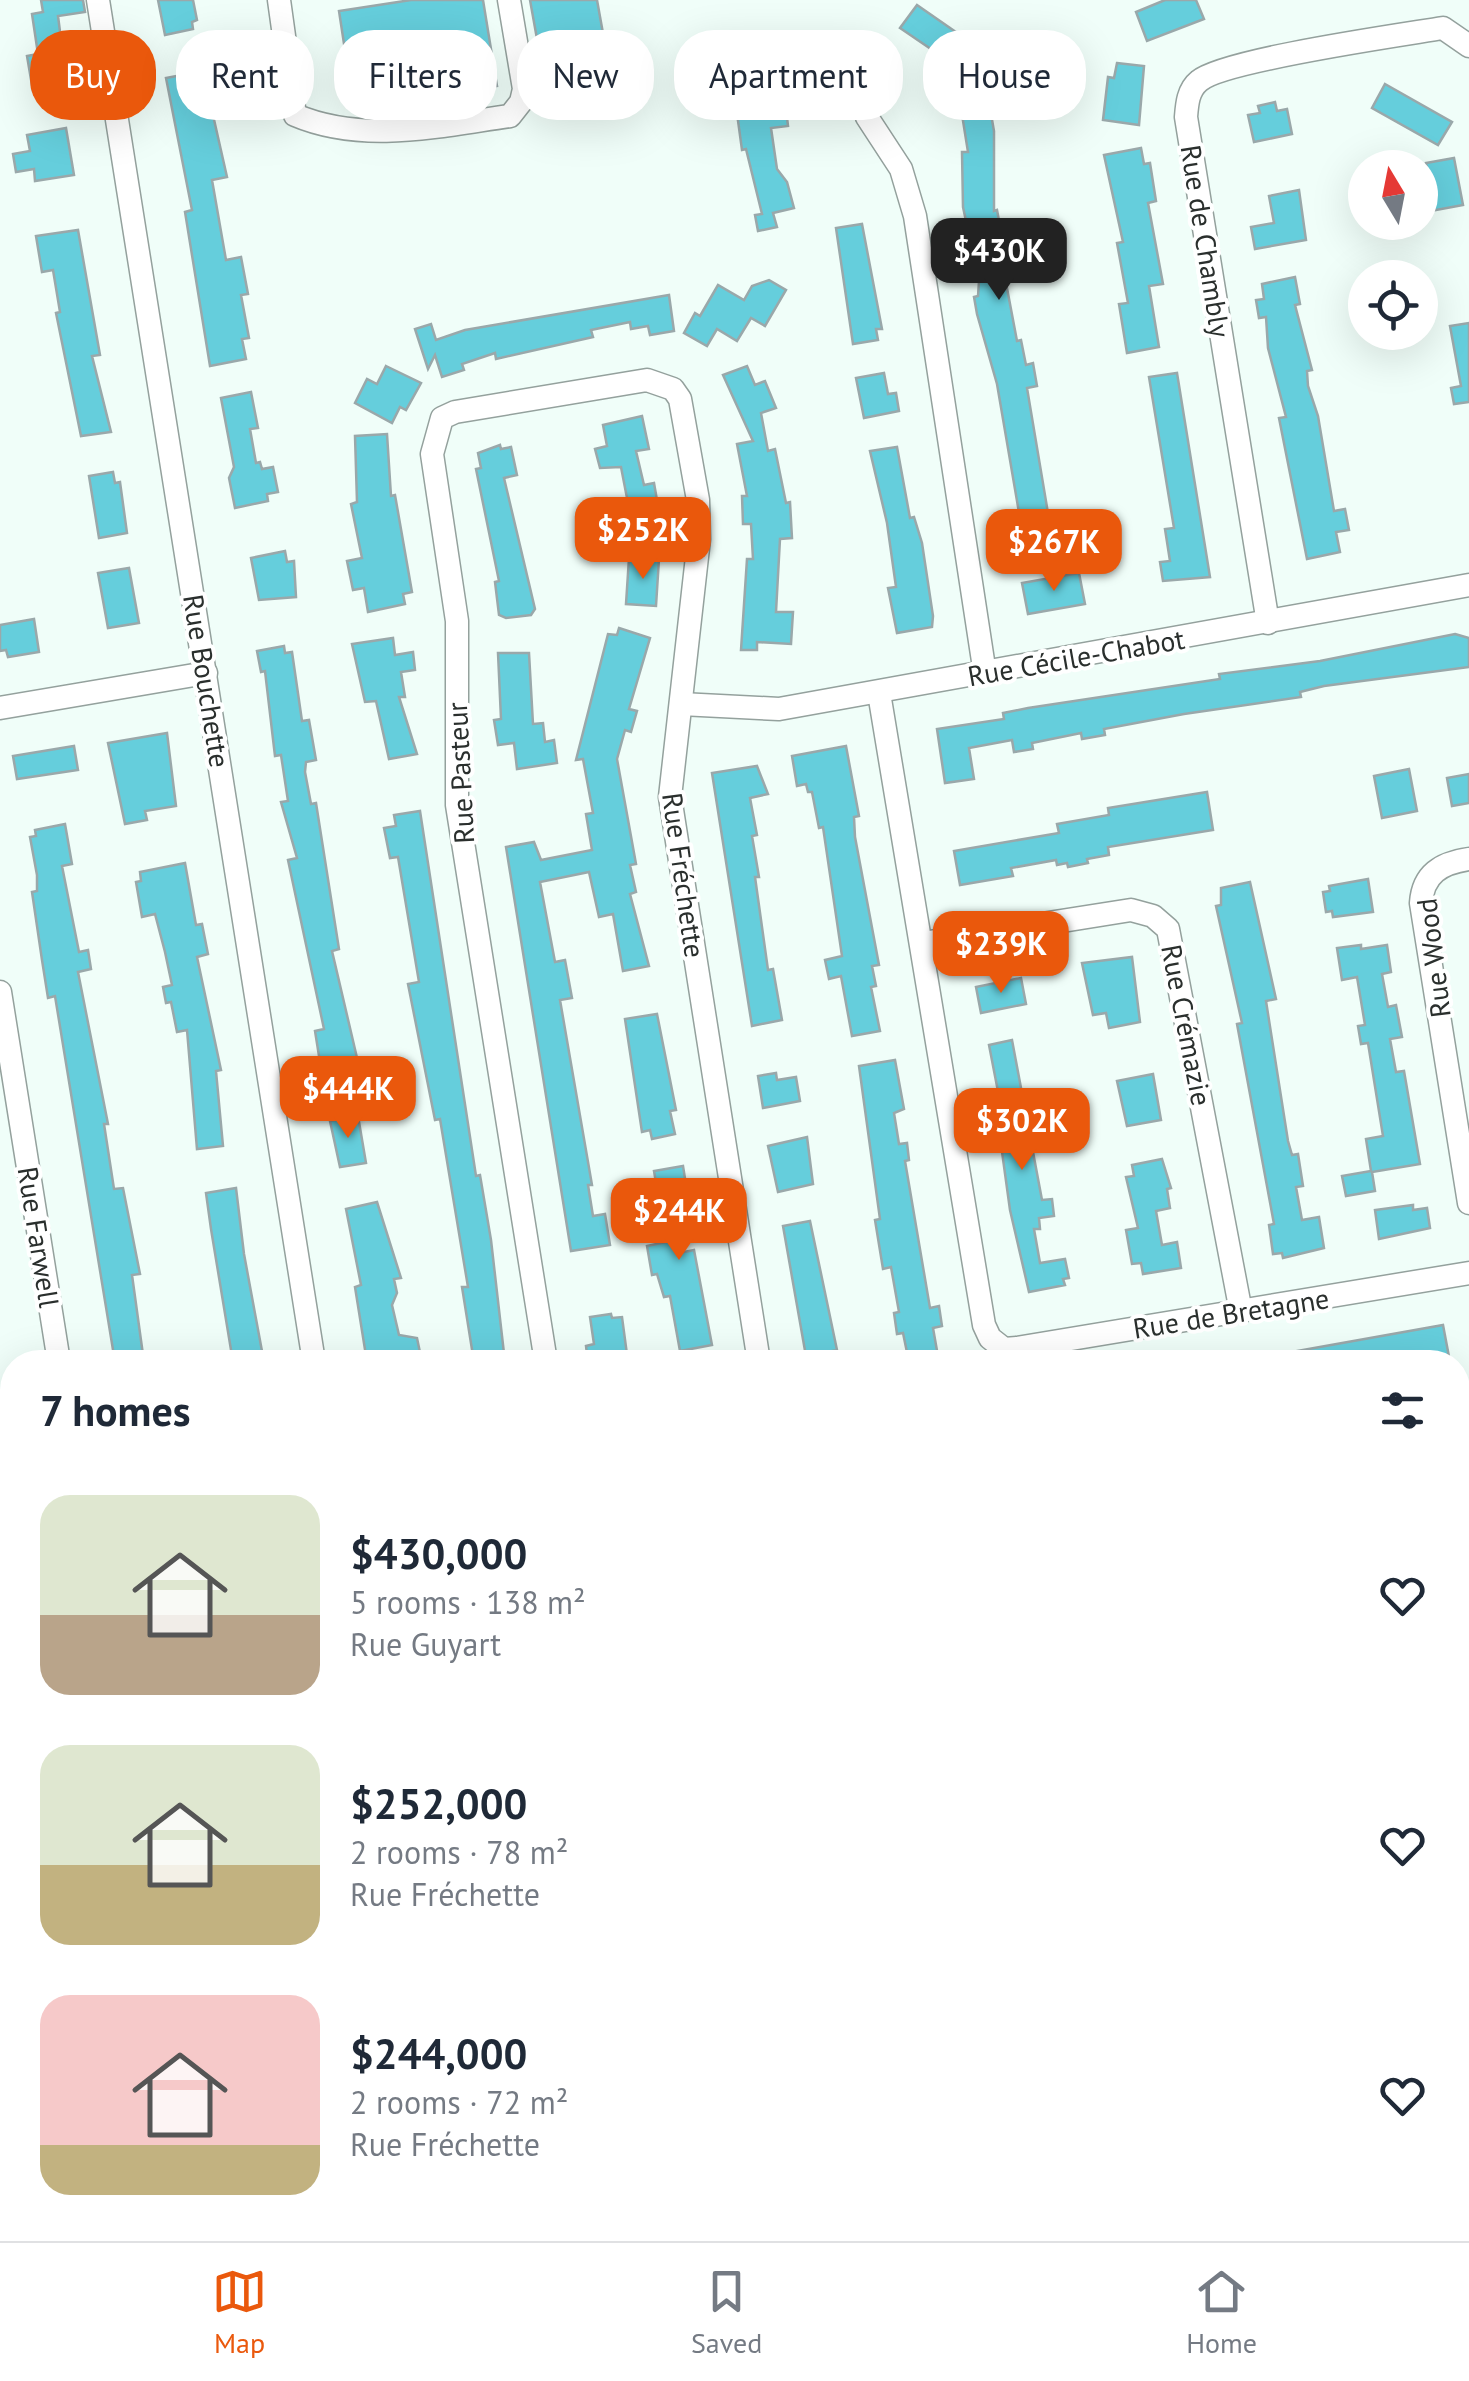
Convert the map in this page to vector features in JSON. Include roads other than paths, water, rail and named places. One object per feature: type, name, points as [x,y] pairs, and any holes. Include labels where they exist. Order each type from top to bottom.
[{"type":"street","points":[[279,0],[295,114],[325,128],[405,132],[510,116],[522,102],[524,89],[509,0]]},
{"type":"street","name":"Rue Bouchette","points":[[98,3],[312,1350]]},
{"type":"street","name":"Rue de Chambly","points":[[1268,623],[1186,117],[1188,96],[1199,81],[1221,70],[1334,47],[1443,28],[1469,46]]},
{"type":"street","points":[[868,120],[910,190],[985,674]]},
{"type":"street","name":"Rue Pasteur","points":[[544,1350],[456,805],[457,621],[434,483],[433,440],[442,418],[455,412],[627,381],[647,380],[673,389]]},
{"type":"street","name":"Rue Fréchette","points":[[673,389],[684,412],[700,518],[672,772],[672,818],[756,1350]]},
{"type":"street","name":"Rue Cécile-Chabot","points":[[681,704],[754,711],[879,693],[1469,586]]},
{"type":"street","points":[[0,708],[206,673]]},
{"type":"street","name":"Rue de Bretagne","points":[[879,693],[984,1325],[990,1338],[1004,1349],[1017,1348],[1469,1274]]},
{"type":"street","name":"Rue Wood","points":[[1469,858],[1442,866],[1430,875],[1421,903],[1469,1203]]},
{"type":"street","name":"Rue Crémazie","points":[[923,942],[1131,910],[1153,916],[1168,929],[1241,1312]]},
{"type":"street","name":"Rue Farwell","points":[[0,992],[57,1350]]}]
